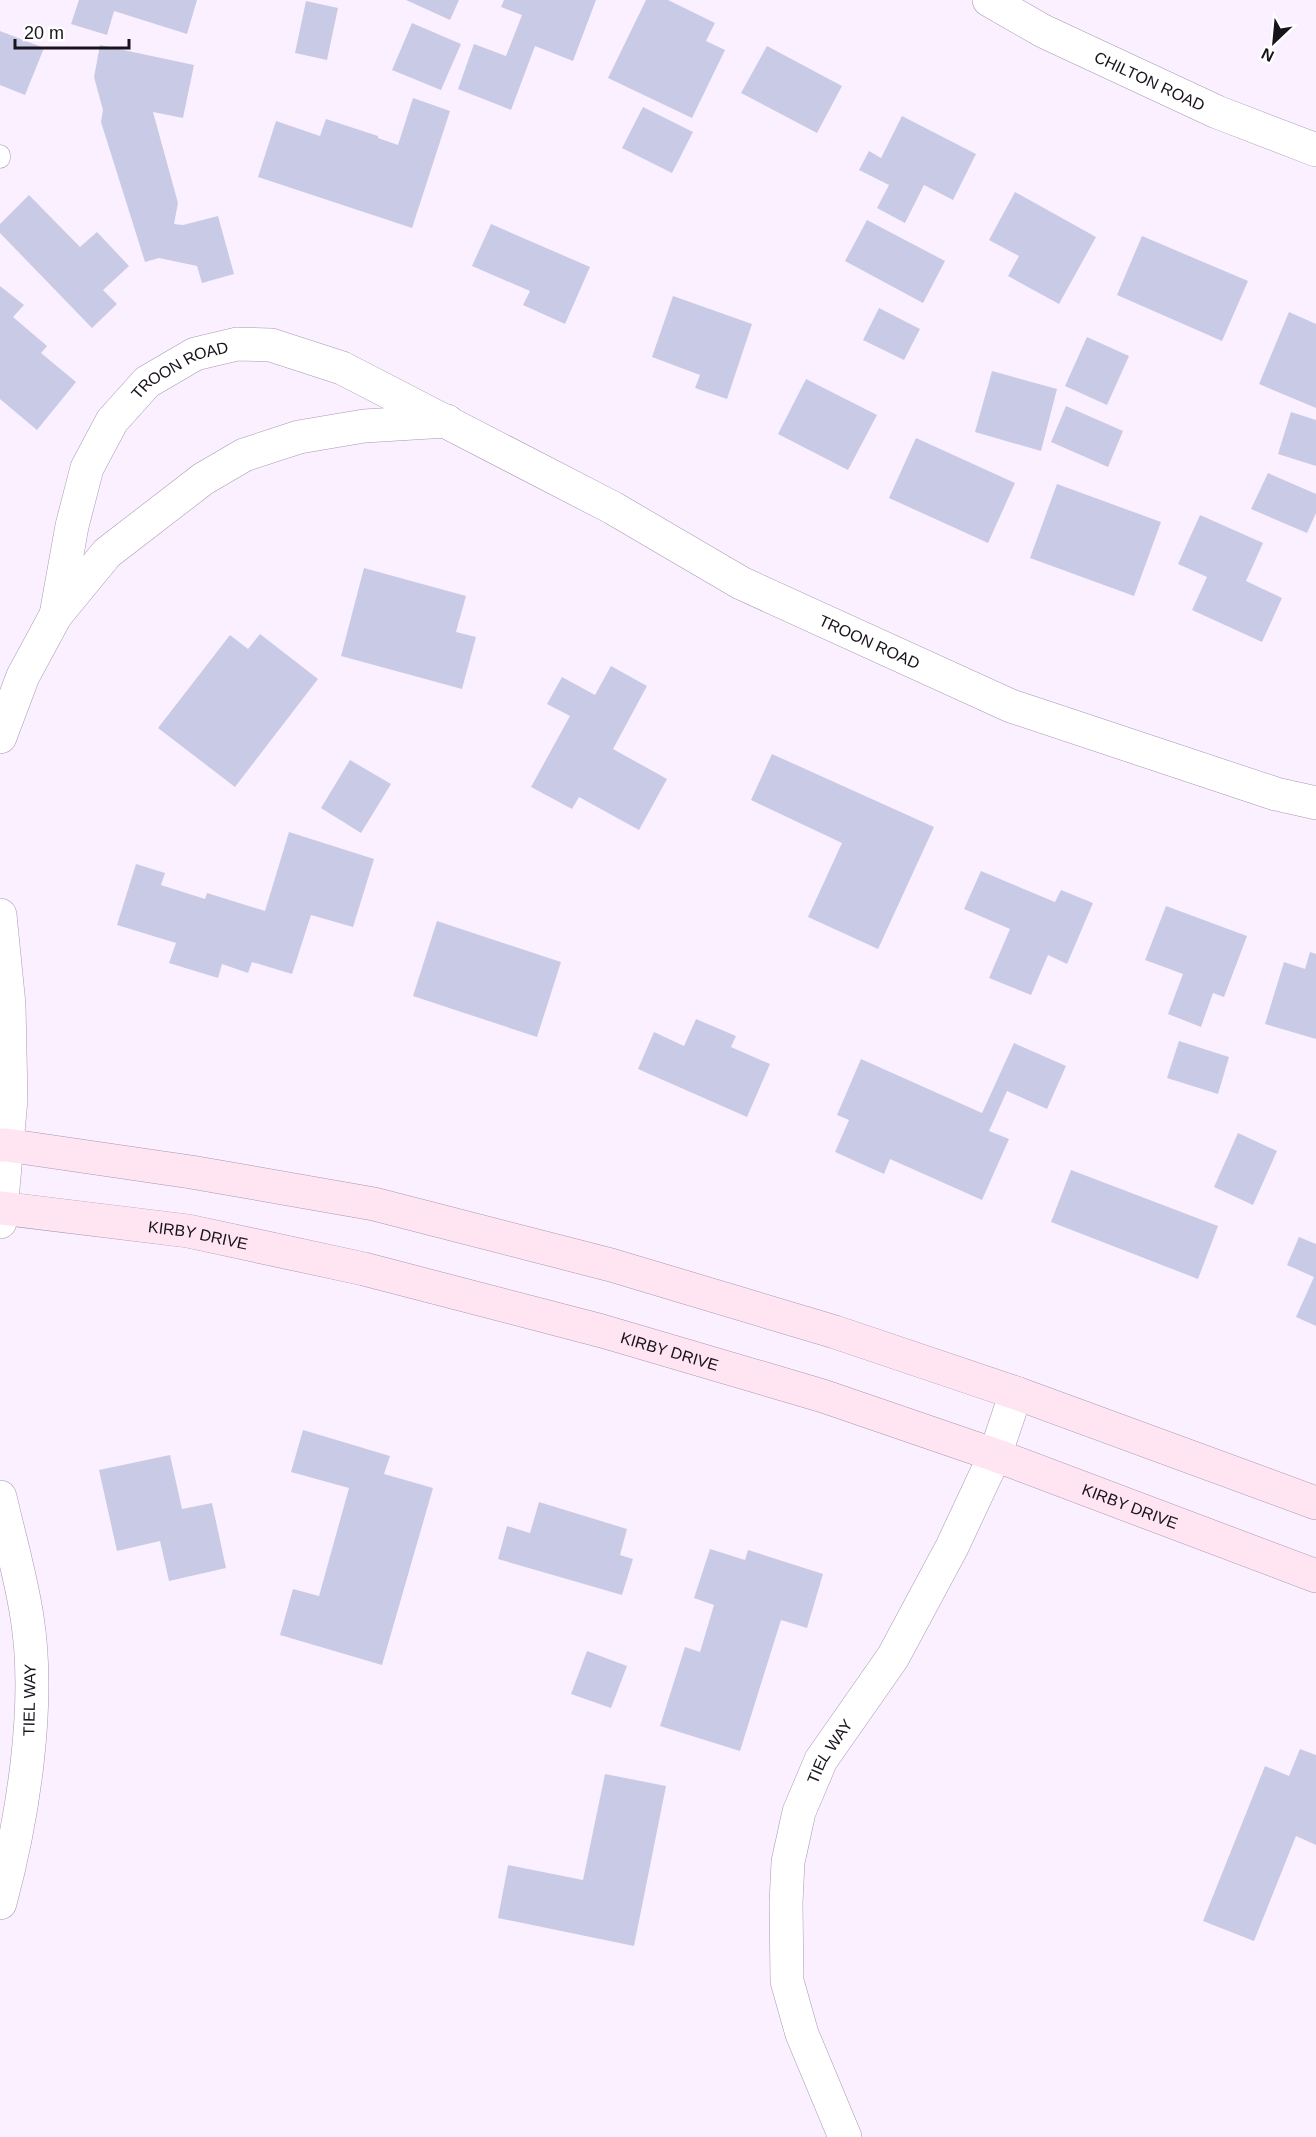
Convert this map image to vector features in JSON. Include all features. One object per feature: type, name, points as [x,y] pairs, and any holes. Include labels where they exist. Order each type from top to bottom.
[{"type":"main road","points":[[3,1145],[191,1172],[374,1204],[611,1265],[835,1332],[1016,1393],[1316,1503]]},
{"type":"main road","name":"KIRBY DRIVE","points":[[0,1208],[188,1231],[364,1269],[602,1331],[824,1396],[995,1455],[1316,1576]]},
{"type":"street","name":"CHILTON ROAD","points":[[989,0],[1043,31],[1217,112],[1316,150]]},
{"type":"street","name":"TROON ROAD","points":[[56,615],[72,526],[87,468],[112,421],[147,382],[195,354],[237,344],[271,345],[342,368],[613,508],[741,583],[1011,706],[1276,794],[1316,803]]},
{"type":"street","name":"TROON ROAD","points":[[0,736],[23,676],[56,615],[107,553],[203,479],[244,455],[299,437],[364,426],[448,421]]},
{"type":"street","points":[[0,915],[9,1005],[11,1099],[3,1145],[0,1222]]},
{"type":"street","name":"TIEL WAY","points":[[845,2137],[802,2034],[787,1981],[788,1862],[797,1822],[821,1760],[893,1657],[952,1547],[995,1455],[1016,1393]]},
{"type":"street","name":"TIEL WAY","points":[[0,1497],[27,1617],[32,1682],[20,1813],[0,1903]]},
{"type":"building","points":[[79,0],[197,0],[187,34],[114,11],[107,35],[71,24]]},
{"type":"building","points":[[406,0],[459,0],[450,20]]},
{"type":"building","points":[[504,0],[596,0],[573,61],[535,46],[511,110],[458,89],[474,44],[506,56],[522,15],[501,7]]},
{"type":"building","points":[[646,0],[668,0],[715,23],[706,41],[725,50],[692,118],[608,78]]},
{"type":"building","points":[[306,1],[338,8],[327,60],[295,53]]},
{"type":"building","points":[[412,23],[461,44],[441,90],[392,70]]},
{"type":"building","points":[[0,31],[44,48],[25,95],[0,85]]},
{"type":"building","points":[[100,45],[194,65],[183,118],[153,112],[178,203],[174,224],[183,225],[218,216],[234,274],[202,283],[197,266],[159,258],[145,262],[101,122],[103,110],[94,77]]},
{"type":"building","points":[[767,46],[842,86],[817,133],[741,93]]},
{"type":"building","points":[[413,98],[450,111],[412,228],[258,177],[276,121],[320,136],[326,119],[398,145]]},
{"type":"building","points":[[643,107],[693,132],[672,173],[622,148]]},
{"type":"building","points":[[902,116],[976,154],[953,200],[924,185],[905,223],[877,208],[889,185],[859,170],[869,151],[881,158]]},
{"type":"building","points":[[1015,192],[1096,237],[1059,304],[1008,276],[1019,256],[989,240]]},
{"type":"building","points":[[29,195],[80,247],[97,232],[129,266],[103,290],[117,304],[92,328],[0,233],[0,224]]},
{"type":"building","points":[[867,220],[945,261],[923,303],[845,261]]},
{"type":"building","points":[[491,224],[590,267],[565,324],[523,305],[530,291],[472,266]]},
{"type":"building","points":[[1142,236],[1248,281],[1222,341],[1117,295]]},
{"type":"building","points":[[0,286],[24,305],[13,317],[47,346],[41,353],[76,382],[37,430],[0,399]]},
{"type":"building","points":[[673,296],[752,324],[727,399],[695,388],[700,375],[652,357]]},
{"type":"building","points":[[879,308],[920,329],[904,360],[863,340]]},
{"type":"building","points":[[1289,312],[1316,324],[1316,408],[1259,384]]},
{"type":"building","points":[[1087,337],[1129,356],[1107,405],[1065,386]]},
{"type":"building","points":[[992,371],[1057,389],[1041,451],[975,432]]},
{"type":"building","points":[[806,379],[877,415],[848,470],[778,434]]},
{"type":"building","points":[[1066,406],[1123,431],[1108,467],[1051,442]]},
{"type":"building","points":[[1291,412],[1316,420],[1316,466],[1278,454]]},
{"type":"building","points":[[916,438],[1015,483],[988,543],[889,498]]},
{"type":"building","points":[[1268,473],[1316,494],[1316,513],[1307,533],[1251,509]]},
{"type":"building","points":[[1057,484],[1161,522],[1134,596],[1030,558]]},
{"type":"building","points":[[1200,515],[1263,543],[1246,581],[1282,598],[1262,642],[1192,610],[1207,577],[1178,564]]},
{"type":"building","points":[[364,568],[466,596],[456,632],[476,637],[462,689],[341,656]]},
{"type":"building","points":[[260,634],[318,679],[235,787],[158,728],[230,635],[248,649]]},
{"type":"building","points":[[611,666],[647,686],[613,749],[667,779],[639,830],[579,797],[572,809],[531,787],[570,716],[547,704],[562,677],[595,695]]},
{"type":"building","points":[[772,754],[934,827],[878,949],[808,917],[842,843],[751,800]]},
{"type":"building","points":[[350,760],[391,784],[361,833],[321,808]]},
{"type":"building","points":[[289,832],[374,859],[353,927],[311,915],[292,974],[252,962],[248,973],[222,964],[218,978],[169,963],[176,943],[117,925],[136,864],[165,873],[161,885],[205,899],[207,893],[265,911]]},
{"type":"building","points":[[981,871],[1055,902],[1061,890],[1093,903],[1067,964],[1048,955],[1031,995],[989,978],[1010,929],[964,909]]},
{"type":"building","points":[[1166,906],[1247,936],[1224,997],[1213,993],[1201,1027],[1168,1014],[1183,974],[1145,960]]},
{"type":"building","points":[[437,921],[561,962],[537,1037],[413,996]]},
{"type":"building","points":[[1310,952],[1316,954],[1316,1039],[1265,1024],[1284,962],[1305,969]]},
{"type":"building","points":[[696,1019],[736,1036],[731,1047],[770,1064],[747,1117],[638,1069],[654,1032],[684,1046]]},
{"type":"building","points":[[1179,1041],[1229,1057],[1218,1094],[1167,1078]]},
{"type":"building","points":[[1014,1043],[1066,1066],[1047,1109],[1007,1091],[989,1131],[1009,1139],[982,1200],[890,1159],[884,1174],[835,1152],[849,1120],[837,1115],[861,1059],[982,1113]]},
{"type":"building","points":[[1238,1133],[1277,1151],[1253,1205],[1214,1187]]},
{"type":"building","points":[[1071,1170],[1218,1226],[1198,1279],[1051,1222]]},
{"type":"building","points":[[1299,1237],[1316,1244],[1316,1326],[1296,1317],[1314,1277],[1287,1265]]},
{"type":"building","points":[[303,1430],[390,1456],[384,1474],[433,1488],[382,1665],[280,1635],[293,1589],[319,1596],[349,1488],[291,1472]]},
{"type":"building","points":[[170,1455],[182,1509],[212,1503],[226,1568],[169,1581],[160,1541],[117,1551],[99,1470]]},
{"type":"building","points":[[539,1502],[627,1529],[620,1555],[633,1559],[622,1595],[498,1559],[507,1526],[530,1533]]},
{"type":"building","points":[[710,1549],[745,1560],[748,1550],[823,1574],[807,1628],[781,1620],[740,1751],[660,1726],[685,1647],[700,1652],[714,1605],[694,1598]]},
{"type":"building","points":[[587,1651],[627,1666],[611,1708],[571,1694]]},
{"type":"building","points":[[1300,1749],[1316,1755],[1316,1845],[1296,1836],[1254,1941],[1203,1921],[1265,1766],[1289,1776]]},
{"type":"building","points":[[605,1774],[666,1786],[634,1946],[498,1918],[508,1865],[583,1880]]}]
